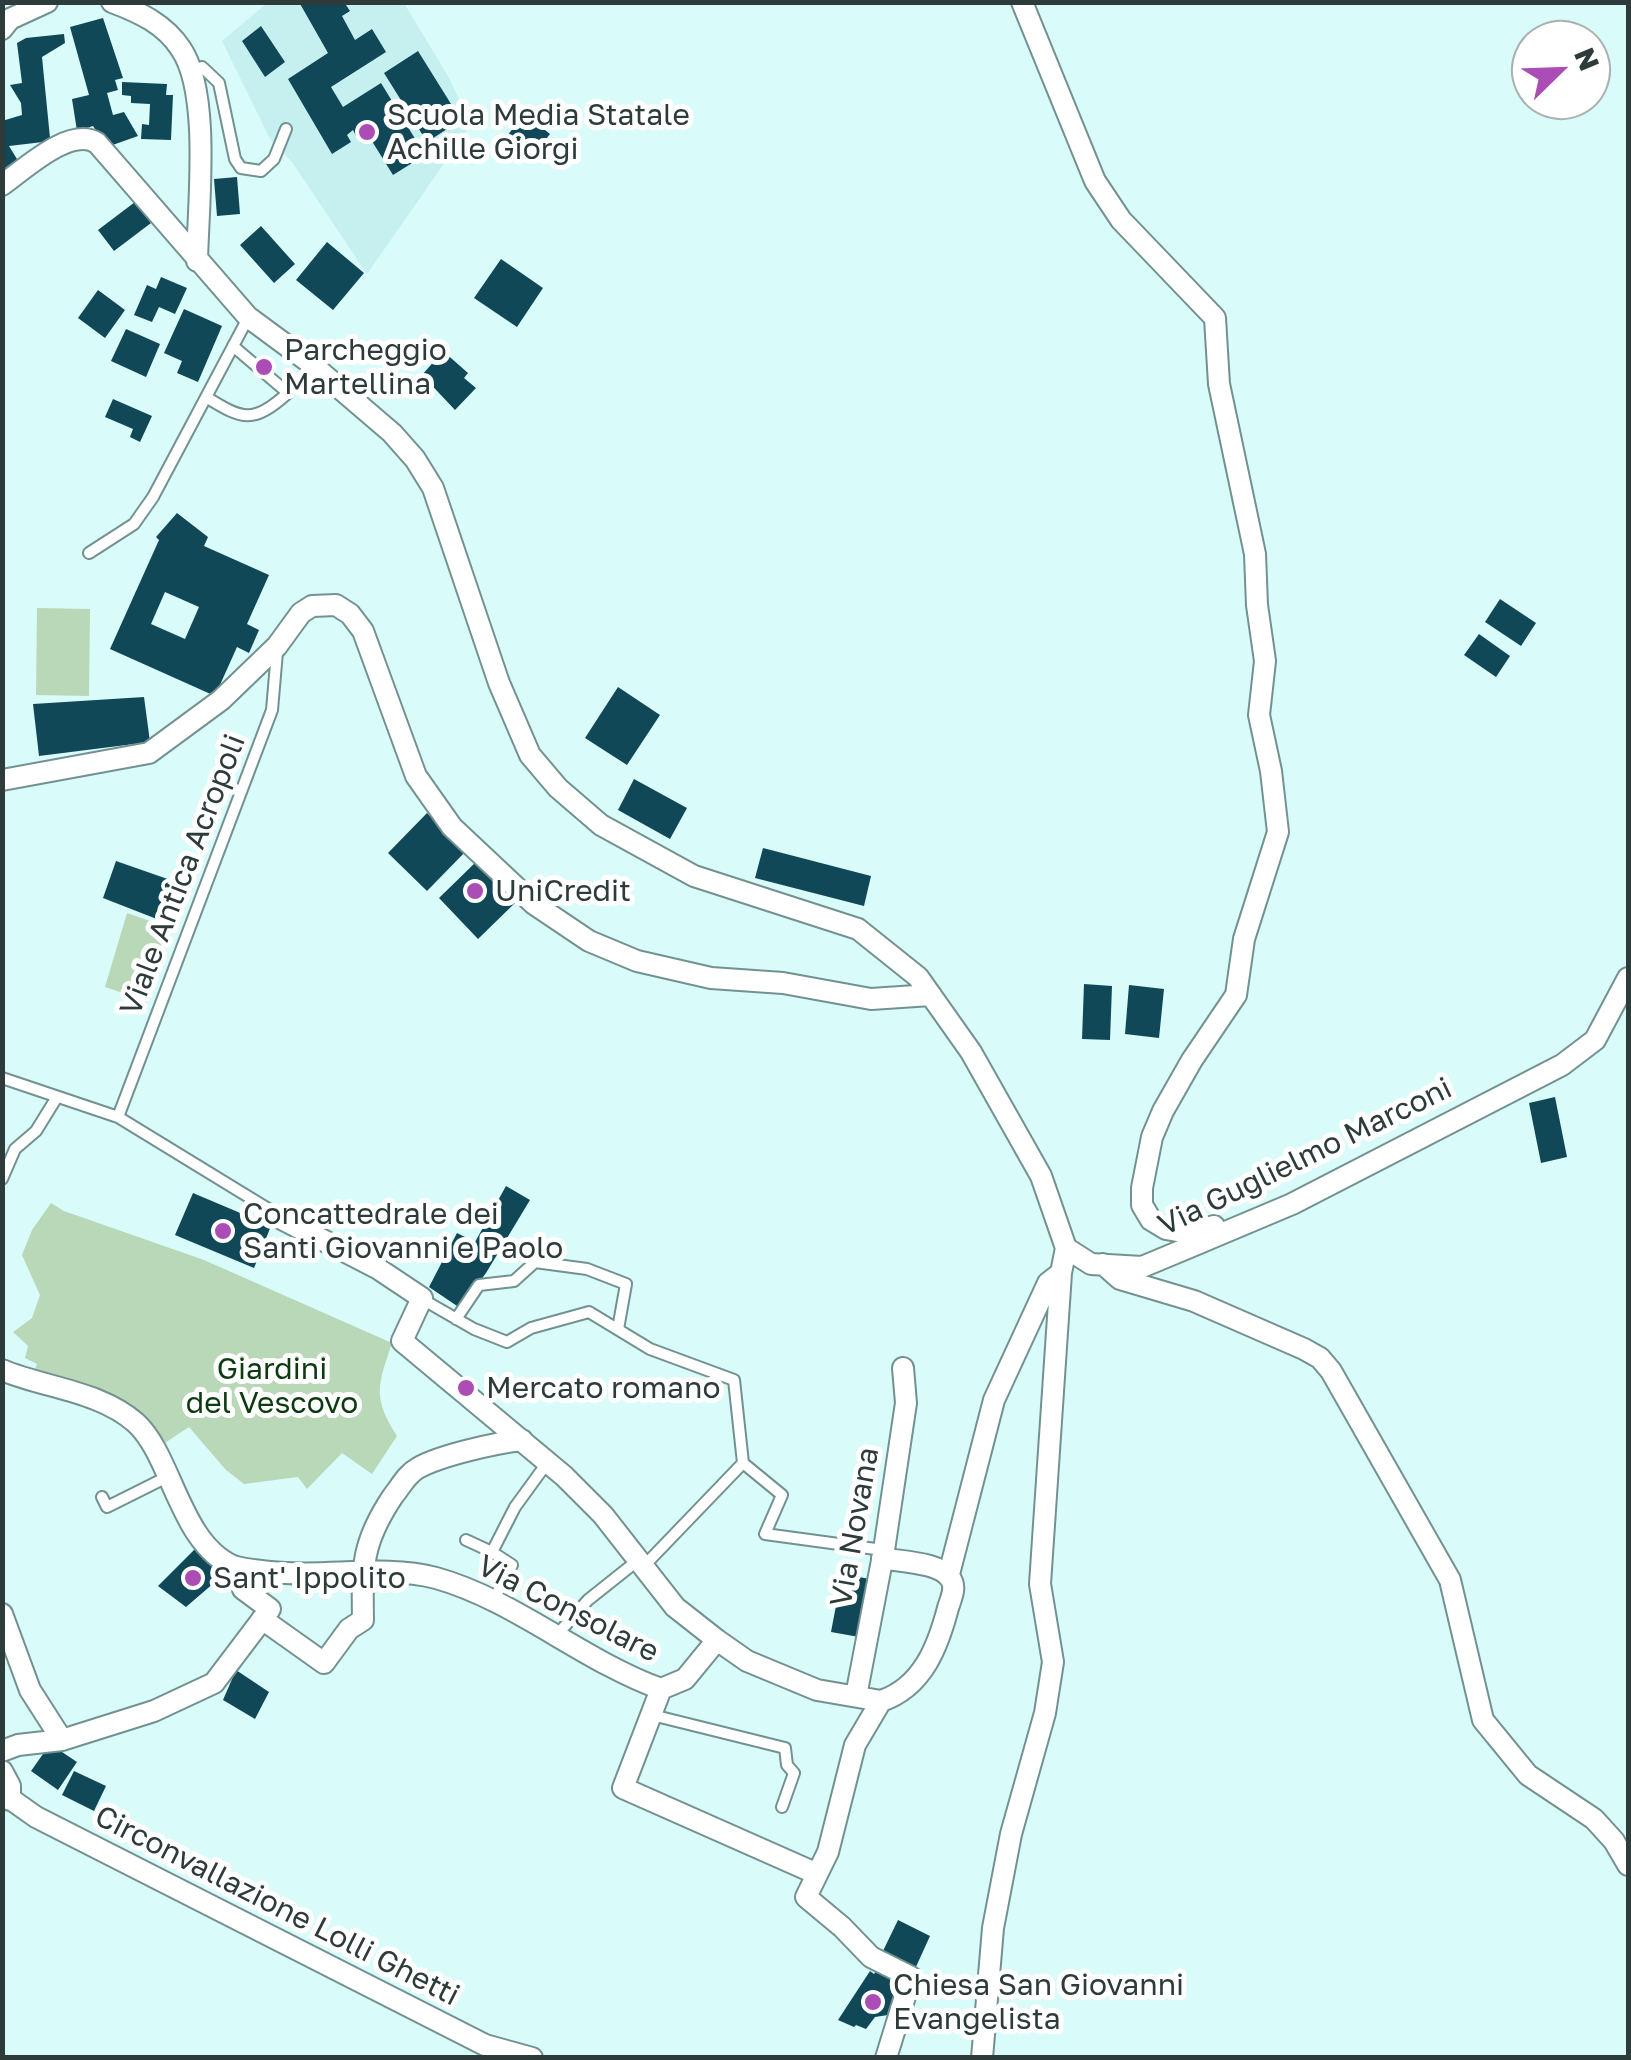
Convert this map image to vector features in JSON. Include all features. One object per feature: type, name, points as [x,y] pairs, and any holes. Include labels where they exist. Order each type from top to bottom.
[{"type":"street","points":[[2,28],[33,6],[47,2]]},
{"type":"street","points":[[112,2],[142,12],[180,48],[192,70],[199,117],[196,261]]},
{"type":"street","points":[[1022,2],[1095,181],[1121,220],[1214,318],[1219,384],[1254,554],[1266,660],[1258,715],[1272,770],[1278,832],[1244,939],[1236,995],[1192,1060],[1158,1124],[1145,1166],[1142,1205],[1151,1220],[1166,1229],[1188,1233],[1229,1222],[1240,1226]]},
{"type":"street","points":[[2,185],[66,141],[89,138],[110,157],[248,317],[365,409],[415,459],[433,488],[500,682],[530,756],[558,788],[601,824],[694,876],[858,929],[918,977],[971,1052],[1041,1176],[1066,1248],[1061,1273],[1040,1584],[1052,1662],[1045,1712],[1011,1834],[993,1928],[982,2058]]},
{"type":"street","points":[[2,780],[149,753],[221,700],[278,646],[301,612],[312,606],[336,605],[350,614],[362,631],[416,776],[452,827],[534,904],[576,932],[637,961],[711,978],[782,982],[871,1000],[931,995]]},
{"type":"street","name":"Via Guglielmo Marconi","points":[[1066,1248],[1091,1264],[1142,1266],[1292,1204],[1562,1065],[1595,1040],[1628,978]]},
{"type":"street","points":[[275,1214],[377,1268],[422,1298],[402,1341],[522,1440],[604,1515],[675,1607],[747,1661],[816,1690],[881,1701]]},
{"type":"street","points":[[1103,1264],[1120,1279],[1194,1301],[1320,1358],[1450,1580],[1483,1720],[1528,1775],[1594,1819],[1614,1840],[1628,1865]]},
{"type":"street","points":[[886,2058],[911,1977],[872,1957],[806,1896],[828,1852],[855,1745],[881,1701],[919,1674],[938,1650],[954,1586],[949,1574],[994,1400],[1048,1282],[1061,1273]]},
{"type":"street","name":"Via Novana","points":[[856,1696],[906,1403],[903,1368]]},
{"type":"street","name":"Via Consolare","points":[[2,1370],[107,1404],[139,1425],[201,1539],[217,1556],[244,1569],[302,1576],[384,1570],[436,1578],[492,1602],[626,1677],[661,1689],[684,1680],[717,1640]]},
{"type":"street","points":[[262,1619],[324,1663],[349,1629],[362,1620],[362,1574],[369,1537],[406,1478],[416,1469],[500,1442],[522,1440]]},
{"type":"street","points":[[883,1554],[949,1574]]},
{"type":"street","points":[[10,1748],[62,1740],[154,1711],[214,1683],[270,1609],[243,1589],[244,1569]]},
{"type":"street","points":[[2,1614],[30,1690],[62,1740]]},
{"type":"street","points":[[661,1689],[623,1788],[815,1873]]},
{"type":"street","points":[[2,1771],[10,1786],[6,1796]]},
{"type":"street","name":"Circonvallazione Lolli Ghetti","points":[[6,1796],[36,1816],[485,2045],[532,2058]]},
{"type":"lane","points":[[192,70],[202,67],[219,83],[235,159],[241,168],[261,171],[274,160],[286,128]]},
{"type":"lane","points":[[88,554],[134,524],[248,317]]},
{"type":"lane","points":[[206,396],[237,416],[250,417],[267,412],[288,394],[232,346]]},
{"type":"lane","name":"Viale Antica Acropoli","points":[[118,1117],[272,710],[278,646]]},
{"type":"lane","points":[[2,1078],[118,1117],[275,1214]]},
{"type":"lane","points":[[2,1179],[14,1149],[36,1131],[57,1097]]},
{"type":"lane","points":[[456,1319],[479,1285],[514,1280],[535,1262],[587,1269],[626,1284],[618,1329]]},
{"type":"lane","points":[[422,1298],[456,1319],[507,1342],[530,1328],[590,1312],[650,1349],[734,1380],[743,1463],[782,1495],[764,1534],[883,1554]]},
{"type":"lane","points":[[492,1552],[515,1507],[547,1462]]},
{"type":"lane","points":[[555,1636],[588,1600],[640,1564],[743,1463]]},
{"type":"lane","points":[[102,1497],[106,1506],[167,1477]]},
{"type":"lane","points":[[466,1540],[512,1566],[492,1602]]},
{"type":"lane","points":[[651,1714],[785,1748],[786,1765],[794,1773],[782,1807]]},
{"type":"shaded area","name":"Scuola Media Statale Achille Giorgi","points":[[267,3],[404,3],[448,76],[471,125],[367,274],[292,162],[270,139],[222,41]]},
{"type":"green space","points":[[37,608],[90,609],[89,696],[36,695]]},
{"type":"green space","points":[[127,913],[167,927],[144,1000],[105,987]]},
{"type":"green space","name":"Giardini del Vescovo","points":[[51,1203],[204,1260],[392,1343],[380,1391],[384,1411],[397,1436],[372,1474],[342,1453],[307,1489],[298,1477],[244,1484],[226,1470],[189,1427],[154,1450],[148,1427],[31,1380],[37,1364],[25,1358],[28,1346],[13,1332],[32,1318],[40,1295],[22,1255],[32,1230]]},
{"type":"building","points":[[299,2],[344,2],[350,11],[342,16],[355,40],[372,29],[386,52],[331,87],[343,107],[381,83],[425,155],[393,175],[365,130],[356,136],[353,130],[347,135],[351,142],[332,154],[288,79],[328,53]]},
{"type":"building","points":[[103,18],[123,78],[115,80],[118,90],[107,93],[113,115],[124,112],[138,136],[107,147],[93,126],[77,131],[72,99],[89,95],[70,27]]},
{"type":"building","points":[[261,26],[285,62],[265,77],[242,41]]},
{"type":"building","points":[[64,34],[65,43],[42,57],[50,138],[9,146],[20,164],[2,175],[2,121],[22,115],[21,103],[10,85],[22,83],[17,43],[26,38]]},
{"type":"building","points":[[418,51],[461,120],[427,142],[384,73]]},
{"type":"building","points":[[122,82],[167,84],[166,95],[173,95],[171,140],[141,139],[142,124],[149,125],[150,104],[131,103],[131,96],[122,95]]},
{"type":"building","points":[[525,114],[550,134],[527,163],[501,143]]},
{"type":"building","points":[[237,177],[240,214],[217,216],[214,179]]},
{"type":"building","points":[[135,202],[151,223],[114,251],[98,230]]},
{"type":"building","points":[[261,226],[295,264],[274,283],[240,245]]},
{"type":"building","points":[[327,242],[364,273],[333,310],[296,280]]},
{"type":"building","points":[[501,259],[543,288],[517,327],[474,298]]},
{"type":"building","points":[[161,277],[187,288],[175,314],[159,307],[152,322],[134,315],[147,285],[156,289]]},
{"type":"building","points":[[98,290],[125,310],[105,338],[78,318]]},
{"type":"building","points":[[184,309],[222,326],[198,382],[177,373],[182,361],[164,353]]},
{"type":"building","points":[[126,329],[160,344],[146,377],[111,361]]},
{"type":"building","points":[[443,351],[468,373],[464,378],[476,388],[455,410],[422,375]]},
{"type":"building","points":[[113,399],[152,416],[140,442],[130,437],[133,429],[105,417]]},
{"type":"building","points":[[177,513],[208,537],[204,546],[269,575],[247,624],[259,630],[249,653],[237,647],[215,696],[110,649],[159,540],[156,537]],"holes":[[[165,592],[199,607],[185,639],[151,624]]]},
{"type":"building","points":[[1500,599],[1536,623],[1521,646],[1485,622]]},
{"type":"building","points":[[1479,634],[1510,656],[1496,677],[1464,655]]},
{"type":"building","points":[[618,687],[660,715],[627,765],[585,738]]},
{"type":"building","points":[[144,697],[150,742],[39,756],[33,704]]},
{"type":"building","points":[[634,779],[687,808],[670,839],[618,810]]},
{"type":"building","points":[[427,813],[466,851],[427,891],[388,853]]},
{"type":"building","points":[[763,848],[871,876],[864,906],[755,878]]},
{"type":"building","points":[[478,860],[517,901],[478,939],[439,898]]},
{"type":"building","points":[[116,861],[179,883],[167,923],[103,898]]},
{"type":"building","points":[[1084,984],[1112,986],[1110,1040],[1082,1039]]},
{"type":"building","points":[[1129,985],[1164,989],[1159,1038],[1125,1034]]},
{"type":"building","points":[[1555,1097],[1567,1157],[1541,1163],[1529,1103]]},
{"type":"building","points":[[506,1186],[530,1200],[460,1308],[429,1287],[457,1233],[475,1242]]},
{"type":"building","name":"Concattedrale dei Santi Giovanni e Paolo","points":[[193,1193],[271,1226],[254,1268],[175,1235]]},
{"type":"building","name":"Sant' Ippolito","points":[[199,1545],[229,1570],[186,1607],[158,1586]]},
{"type":"building","points":[[842,1574],[870,1579],[859,1637],[831,1632]]},
{"type":"building","points":[[236,1670],[269,1692],[255,1719],[223,1700]]},
{"type":"building","points":[[50,1744],[77,1762],[58,1790],[31,1771]]},
{"type":"building","points":[[74,1771],[106,1786],[94,1811],[62,1795]]},
{"type":"building","points":[[898,1920],[930,1936],[915,1969],[882,1953]]},
{"type":"building","name":"Chiesa San Giovanni Evangelista","points":[[877,1970],[900,1983],[902,1989],[888,2015],[875,2017],[866,2029],[838,2020],[870,1971],[874,1974]]},
{"type":"place","name":"Scuola Media Statale Achille Giorgi","points":[[367,132]]},
{"type":"place","name":"Parcheggio Martellina","points":[[264,367]]},
{"type":"place","name":"UniCredit","points":[[475,891]]},
{"type":"place","name":"Concattedrale dei Santi Giovanni e Paolo","points":[[223,1231]]},
{"type":"place","name":"Mercato romano","points":[[466,1388]]},
{"type":"place","name":"Sant' Ippolito","points":[[193,1578]]},
{"type":"place","name":"Chiesa San Giovanni Evangelista","points":[[873,2002]]}]
